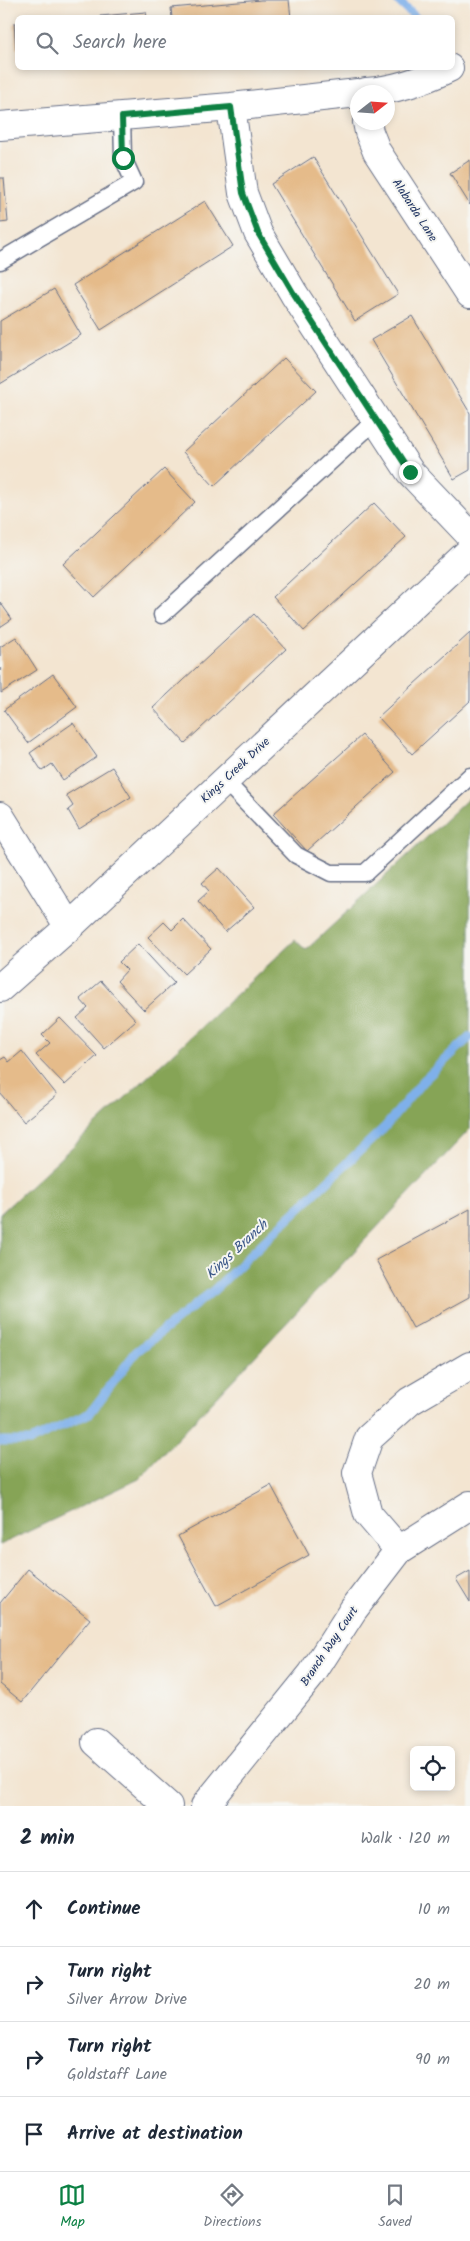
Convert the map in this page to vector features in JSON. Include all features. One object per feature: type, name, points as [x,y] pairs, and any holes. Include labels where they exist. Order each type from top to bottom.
[{"type":"street","points":[[455,64],[470,57]]},
{"type":"street","points":[[395,87],[444,70]]},
{"type":"street","points":[[0,126],[231,107],[350,94]]},
{"type":"street","points":[[231,107],[243,193],[258,233],[294,294],[410,472],[470,535]]},
{"type":"street","name":"Alabarda Lane","points":[[369,130],[377,152],[470,294]]},
{"type":"street","name":"Kings Creek Drive","points":[[0,988],[69,927],[470,551]]},
{"type":"street","points":[[0,816],[69,927]]},
{"type":"street","points":[[399,1550],[368,1514],[357,1473],[369,1438],[410,1401],[470,1366]]},
{"type":"street","name":"Branch Way Court","points":[[205,1806],[312,1674],[353,1610],[399,1550],[470,1505]]},
{"type":"street","points":[[96,1742],[168,1806]]},
{"type":"lane","points":[[0,261],[134,182],[123,158],[122,117]]},
{"type":"lane","points":[[162,615],[376,420]]},
{"type":"lane","points":[[224,780],[296,856],[331,873],[364,873],[470,776]]},
{"type":"green space","points":[[470,797],[470,1129],[139,1479],[0,1545],[0,1214],[295,940],[306,950]]},
{"type":"building","points":[[261,0],[289,0],[291,15],[172,15],[171,8]]},
{"type":"building","points":[[146,12],[146,15],[112,15]]},
{"type":"building","points":[[313,157],[398,294],[355,321],[271,184]]},
{"type":"building","points":[[470,160],[470,205],[450,173]]},
{"type":"building","points":[[0,178],[4,178],[8,222],[0,223]]},
{"type":"building","points":[[205,201],[233,246],[101,330],[73,285]]},
{"type":"building","points":[[54,289],[81,335],[0,384],[0,321]]},
{"type":"building","points":[[412,316],[470,413],[470,470],[454,479],[371,340]]},
{"type":"building","points":[[284,358],[316,391],[214,486],[183,452]]},
{"type":"building","points":[[164,469],[195,502],[94,597],[63,564]]},
{"type":"building","points":[[374,503],[406,537],[304,631],[273,597]]},
{"type":"building","points":[[0,602],[12,619],[0,627]]},
{"type":"building","points":[[254,614],[286,649],[185,743],[153,708]]},
{"type":"building","points":[[470,633],[470,701],[412,754],[378,717]]},
{"type":"building","points":[[16,637],[37,670],[1,693],[0,647]]},
{"type":"building","points":[[53,674],[77,707],[28,743],[4,710]]},
{"type":"building","points":[[73,723],[97,757],[63,780],[52,764],[42,771],[30,753]]},
{"type":"building","points":[[362,735],[395,772],[307,851],[273,814]]},
{"type":"building","points":[[112,767],[131,797],[79,829],[68,810],[73,806],[66,795]]},
{"type":"building","points":[[219,868],[254,907],[225,932],[198,901],[209,891],[202,883]]},
{"type":"building","points":[[183,919],[211,949],[184,974],[148,937],[164,922],[172,930]]},
{"type":"building","points":[[138,944],[174,983],[144,1010],[117,981],[127,970],[119,962]]},
{"type":"building","points":[[101,981],[136,1020],[104,1048],[77,1018],[88,1008],[80,999]]},
{"type":"building","points":[[60,1018],[97,1056],[65,1085],[36,1055],[50,1043],[42,1035]]},
{"type":"building","points":[[22,1051],[57,1095],[24,1122],[0,1093],[0,1060],[5,1057],[9,1062]]},
{"type":"building","points":[[470,1209],[470,1297],[413,1328],[376,1260]]},
{"type":"building","points":[[271,1485],[309,1555],[216,1606],[178,1536]]},
{"type":"building","points":[[28,1569],[90,1619],[22,1702],[0,1684],[0,1603]]},
{"type":"building","points":[[470,1571],[470,1602],[456,1579]]},
{"type":"waterway","points":[[397,0],[413,15]]},
{"type":"waterway","name":"Kings Branch","points":[[0,1441],[30,1441],[90,1413],[136,1352],[214,1290],[385,1127],[423,1081],[470,1037]]},
{"type":"route","points":[[123,158],[122,117],[231,107],[243,193],[249,215],[294,294],[410,472]]}]
